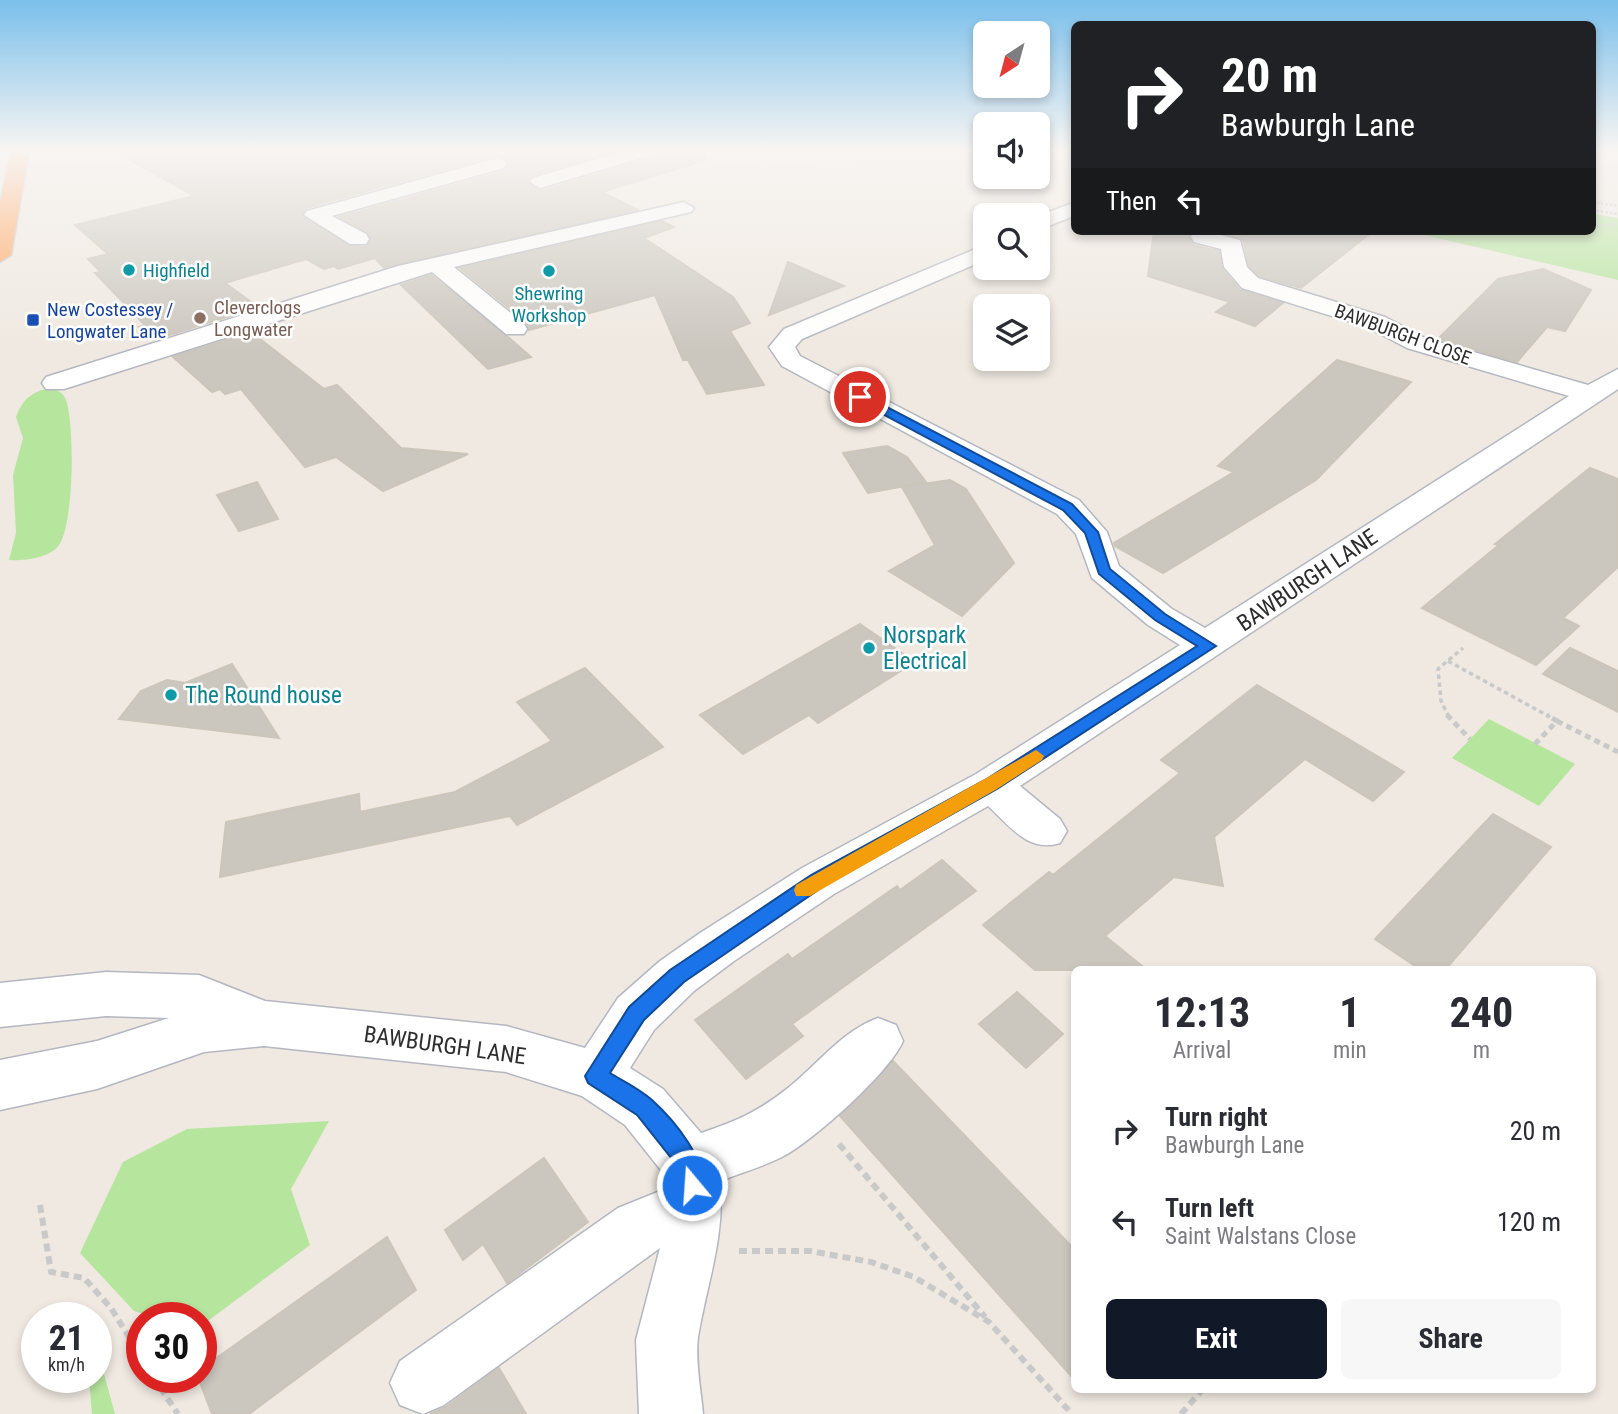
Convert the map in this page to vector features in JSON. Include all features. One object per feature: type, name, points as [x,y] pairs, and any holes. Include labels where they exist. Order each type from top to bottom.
[{"type":"highway","points":[[0,255],[7,217]]},
{"type":"street","points":[[316,217],[358,239]]},
{"type":"street","points":[[55,383],[406,271],[439,266],[646,217]]},
{"type":"street","name":"BAWBURGH CLOSE","points":[[1202,237],[1232,246],[1231,260],[1237,273],[1250,283],[1376,322],[1416,343],[1604,385]]},
{"type":"street","points":[[973,258],[793,334],[782,347],[791,361],[1068,507],[1091,532],[1104,571],[1160,617],[1208,646]]},
{"type":"street","points":[[439,266],[514,329]]},
{"type":"street","name":"BAWBURGH LANE","points":[[0,1085],[97,1065],[204,1029],[264,1023],[506,1049],[596,1076],[636,1014],[677,976],[818,881],[991,785],[1208,646],[1604,385]]},
{"type":"street","points":[[991,785],[1045,831]]},
{"type":"street","name":"BAWBURGH LANE","points":[[0,1005],[106,994],[199,997],[264,1023]]},
{"type":"street","points":[[422,1383],[692,1185],[807,1106],[878,1041]]},
{"type":"street","points":[[596,1076],[644,1107],[692,1185],[687,1262],[667,1340],[671,1414]]},
{"type":"path","points":[[1596,227],[1618,224]]},
{"type":"path","points":[[1463,648],[1438,669],[1438,696],[1449,722],[1470,739]]},
{"type":"path","points":[[1448,661],[1618,752]]},
{"type":"path","points":[[1535,744],[1557,721]]},
{"type":"path","points":[[807,1106],[989,1322],[1072,1414]]},
{"type":"path","points":[[40,1205],[51,1272],[84,1278],[111,1308],[126,1332]]},
{"type":"path","points":[[687,1262],[736,1251],[810,1251],[871,1262],[914,1277],[989,1322]]},
{"type":"path","points":[[164,1393],[178,1414]]},
{"type":"path","points":[[1181,1414],[1199,1393]]},
{"type":"green space","points":[[1596,217],[1618,218],[1618,280],[1424,235],[1596,235]]},
{"type":"green space","points":[[50,388],[65,397],[71,430],[72,474],[64,534],[59,545],[50,553],[29,559],[9,560],[16,533],[13,475],[23,438],[16,417],[29,397]]},
{"type":"green space","points":[[1489,719],[1575,764],[1539,806],[1452,758]]},
{"type":"green space","points":[[329,1121],[291,1189],[310,1245],[217,1314],[217,1302],[126,1302],[80,1253],[123,1162],[187,1129]]},
{"type":"green space","points":[[90,1393],[109,1393],[115,1414],[92,1414]]},
{"type":"building","points":[[108,217],[304,217],[349,246],[366,247],[371,240],[368,233],[339,217],[607,217],[384,268],[375,258],[338,269],[334,266],[324,269],[306,259],[225,283],[258,307],[154,340],[139,327],[145,325],[95,273],[101,272],[88,259],[108,254],[75,225]]},
{"type":"building","points":[[662,221],[674,227],[644,238],[733,297],[750,323],[730,331],[764,385],[707,394],[688,360],[683,360],[655,295],[529,330],[526,322],[460,268]]},
{"type":"building","points":[[1153,235],[1190,235],[1193,245],[1219,251],[1222,269],[1240,290],[1283,303],[1255,326],[1216,312],[1230,302],[1148,276]]},
{"type":"building","points":[[1229,235],[1368,235],[1301,288],[1259,276],[1249,266],[1243,239]]},
{"type":"building","points":[[788,262],[844,286],[769,315]]},
{"type":"building","points":[[1543,269],[1591,290],[1565,331],[1547,327],[1517,362],[1438,339],[1498,279]]},
{"type":"building","points":[[431,275],[531,357],[488,369],[401,285]]},
{"type":"building","points":[[251,332],[324,389],[337,385],[401,448],[468,454],[383,491],[336,457],[305,467],[241,389],[225,394],[220,389],[212,392],[173,357]]},
{"type":"building","points":[[1337,360],[1411,382],[1316,480],[1163,573],[1115,546],[1114,543],[1234,472],[1218,466]]},
{"type":"building","points":[[887,446],[907,457],[926,482],[868,493],[843,453]]},
{"type":"building","points":[[1590,468],[1618,479],[1618,567],[1563,618],[1579,626],[1536,665],[1422,608],[1499,545],[1495,544]]},
{"type":"building","points":[[950,480],[966,489],[1014,563],[962,616],[889,571],[935,545],[902,487]]},
{"type":"building","points":[[257,482],[278,519],[239,531],[217,495]]},
{"type":"building","points":[[860,624],[915,662],[818,723],[809,715],[743,754],[700,715]]},
{"type":"building","points":[[1570,648],[1618,671],[1618,712],[1543,674]]},
{"type":"building","points":[[232,664],[279,738],[119,719],[141,691],[167,680],[185,683]]},
{"type":"building","points":[[585,668],[663,747],[517,825],[510,816],[220,877],[226,822],[359,794],[360,812],[455,792],[552,741],[517,702]]},
{"type":"building","points":[[1257,685],[1404,772],[1373,801],[1305,759],[1214,837],[1223,886],[1174,877],[1105,936],[1142,966],[1071,966],[1071,970],[1035,970],[983,925],[1049,872],[1053,875],[1180,773],[1161,760]]},
{"type":"building","points":[[1493,814],[1551,847],[1448,966],[1415,966],[1375,939]]},
{"type":"building","points":[[942,860],[976,891],[792,1024],[803,1036],[746,1079],[695,1020],[788,954],[792,959],[897,886],[900,890]]},
{"type":"building","points":[[1017,992],[1063,1034],[1026,1068],[979,1024]]},
{"type":"building","points":[[893,1061],[1071,1246],[1071,1376],[840,1116]]},
{"type":"building","points":[[544,1158],[588,1222],[507,1283],[483,1244],[463,1260],[445,1230]]},
{"type":"building","points":[[387,1237],[416,1290],[249,1414],[212,1414],[204,1393],[217,1393],[217,1358]]},
{"type":"building","points":[[499,1368],[526,1414],[430,1414],[446,1407]]},
{"type":"slow traffic","points":[[803,890],[991,785],[1036,756]]},
{"type":"place","name":"Highfield","points":[[129,270]]},
{"type":"place","name":"Shewring Workshop","points":[[549,271]]},
{"type":"place","name":"Cleverclogs Longwater","points":[[200,318]]},
{"type":"place","name":"New Costessey / Longwater Lane","points":[[33,320]]},
{"type":"place","name":"Norspark Electrical","points":[[869,648]]},
{"type":"place","name":"The Round house","points":[[171,695]]},
{"type":"route","points":[[692,1185],[691,1164],[644,1107],[596,1076],[610,1050],[636,1014],[677,976],[818,881],[991,785],[1208,646],[1160,617],[1104,571],[1091,532],[1068,507],[860,397]]}]
